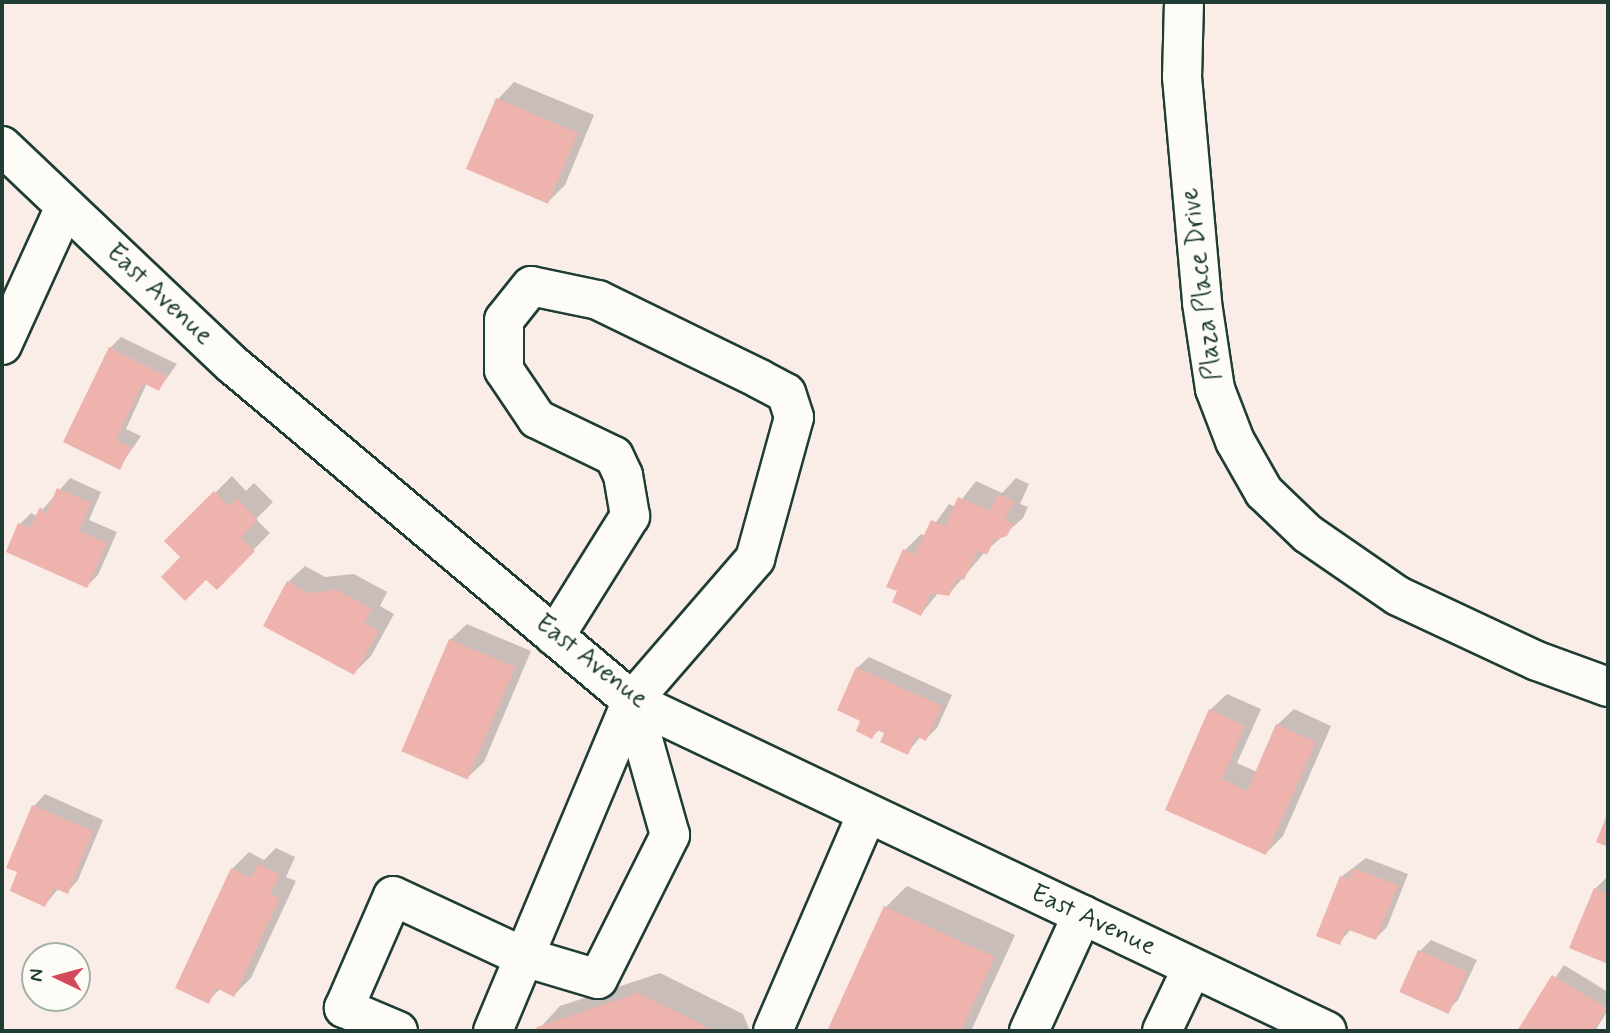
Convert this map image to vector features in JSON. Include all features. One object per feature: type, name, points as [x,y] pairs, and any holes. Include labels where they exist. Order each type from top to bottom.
[{"type":"street","name":"Plaza Place Drive","points":[[1184,2],[1182,77],[1202,303],[1215,389],[1235,441],[1264,492],[1308,534],[1398,596],[1537,661],[1608,687]]},
{"type":"street","name":"East Avenue","points":[[2,146],[233,365],[632,701],[1082,915],[1313,1029]]},
{"type":"street","points":[[2,345],[65,207]]},
{"type":"street","points":[[492,1031],[632,701],[755,559],[794,417],[786,393],[760,379],[598,300],[531,286],[504,320],[504,370],[537,419],[614,456],[623,475],[630,516],[555,636]]},
{"type":"street","points":[[398,1031],[344,1008],[393,897],[524,957],[598,979],[670,835],[632,701]]},
{"type":"street","points":[[773,1031],[867,814]]},
{"type":"street","points":[[1029,1031],[1082,915]]},
{"type":"street","points":[[1162,1031],[1192,968]]},
{"type":"building","points":[[496,98],[578,133],[548,204],[466,169]]},
{"type":"building","points":[[109,347],[167,376],[159,391],[143,383],[116,440],[131,447],[120,470],[63,442]]},
{"type":"building","points":[[57,488],[91,503],[79,531],[107,543],[87,588],[6,552],[18,523],[30,528],[40,507],[46,514]]},
{"type":"building","points":[[214,491],[229,506],[236,498],[258,520],[241,537],[255,551],[217,590],[206,580],[185,601],[161,577],[180,557],[164,541]]},
{"type":"building","points":[[998,494],[1014,501],[1005,520],[1013,524],[1007,536],[994,540],[987,555],[978,550],[964,580],[957,577],[949,596],[931,593],[921,616],[892,602],[897,591],[886,587],[903,549],[915,554],[931,520],[945,526],[958,497],[990,511]]},
{"type":"building","points":[[287,581],[308,593],[337,590],[372,609],[364,623],[379,631],[354,675],[263,626]]},
{"type":"building","points":[[449,639],[515,667],[468,779],[401,751]]},
{"type":"building","points":[[856,667],[942,706],[926,741],[916,736],[908,755],[880,742],[884,733],[877,730],[872,739],[856,731],[860,721],[837,710]]},
{"type":"building","points":[[1209,709],[1245,726],[1222,779],[1247,791],[1276,724],[1316,742],[1266,855],[1165,810]]},
{"type":"building","points":[[32,805],[93,831],[68,894],[54,888],[45,907],[10,891],[17,872],[6,868]]},
{"type":"building","points":[[1608,812],[1608,847],[1596,842]]},
{"type":"building","points":[[258,864],[280,874],[270,894],[280,898],[234,997],[216,988],[209,1004],[175,988],[231,868],[251,878]]},
{"type":"building","points":[[1353,868],[1398,885],[1376,940],[1346,929],[1340,945],[1316,936],[1340,876],[1349,879]]},
{"type":"building","points":[[1594,888],[1608,894],[1608,964],[1569,948]]},
{"type":"building","points":[[884,906],[995,957],[961,1031],[827,1031]]},
{"type":"building","points":[[1418,950],[1467,972],[1449,1014],[1399,992]]},
{"type":"building","points":[[1552,975],[1607,1008],[1593,1031],[1517,1031]]},
{"type":"building","points":[[638,993],[715,1031],[535,1031],[537,1027]]}]
